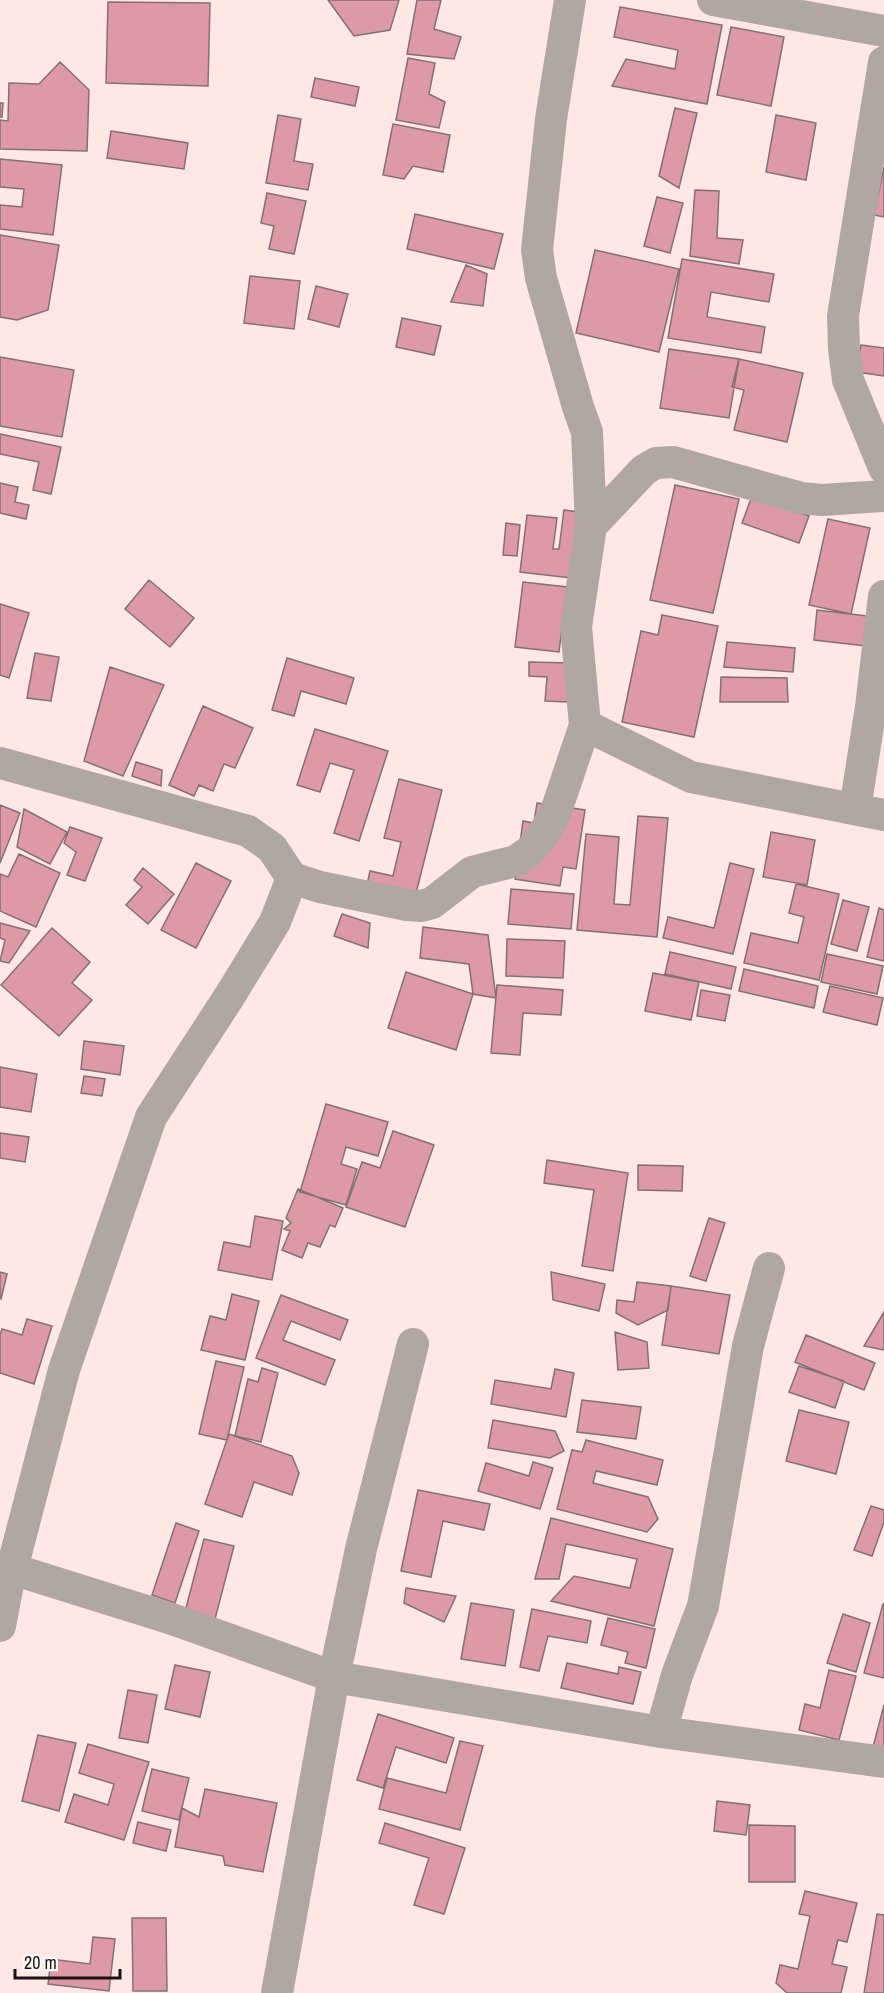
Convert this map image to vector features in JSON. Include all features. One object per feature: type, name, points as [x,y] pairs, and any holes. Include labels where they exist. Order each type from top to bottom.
[{"type":"street","points":[[0,763],[248,831],[272,848],[292,878],[320,887],[421,906],[432,903],[472,872],[516,861],[530,851],[555,814],[585,725],[576,627],[591,526],[587,432],[541,278],[537,250],[551,119],[570,0]]},
{"type":"street","points":[[713,0],[884,31]]},
{"type":"street","points":[[884,62],[843,316],[848,380],[884,468]]},
{"type":"street","points":[[591,526],[632,480],[656,463],[674,462],[801,498],[822,500],[884,496]]},
{"type":"street","points":[[585,725],[691,777],[869,812],[871,707],[884,596]]},
{"type":"street","points":[[0,1626],[7,1578],[64,1370],[151,1117],[275,922],[292,878]]},
{"type":"street","points":[[661,1732],[677,1675],[702,1606],[748,1347],[769,1268]]},
{"type":"street","points":[[277,1993],[334,1677],[361,1549],[413,1344]]},
{"type":"street","points":[[7,1578],[172,1619],[334,1677],[661,1732],[884,1762]]},
{"type":"building","points":[[328,0],[399,0],[390,30],[354,36]]},
{"type":"building","points":[[417,0],[441,0],[434,29],[461,37],[454,59],[407,54]]},
{"type":"building","points":[[108,2],[210,3],[208,86],[106,83]]},
{"type":"building","points":[[620,7],[722,25],[707,104],[612,86],[626,59],[675,69],[678,50],[614,37]]},
{"type":"building","points":[[731,27],[784,37],[771,106],[717,95]]},
{"type":"building","points":[[408,58],[435,63],[429,94],[445,102],[439,128],[396,120]]},
{"type":"building","points":[[60,62],[89,90],[87,151],[0,149],[0,120],[8,121],[9,83],[39,84]]},
{"type":"building","points":[[315,78],[359,87],[355,106],[311,97]]},
{"type":"building","points":[[0,103],[3,103],[2,117],[0,117]]},
{"type":"building","points":[[675,108],[697,113],[679,188],[659,176]]},
{"type":"building","points":[[278,115],[301,119],[294,161],[313,164],[308,190],[266,183]]},
{"type":"building","points":[[776,115],[816,123],[806,180],[766,172]]},
{"type":"building","points":[[393,124],[450,135],[443,172],[413,166],[404,179],[383,175]]},
{"type":"building","points":[[111,131],[188,143],[184,169],[107,158]]},
{"type":"building","points":[[0,159],[62,165],[53,235],[0,229],[0,205],[22,207],[24,189],[0,187]]},
{"type":"building","points":[[884,167],[884,217],[874,215]]},
{"type":"building","points":[[695,190],[719,191],[717,238],[743,240],[739,264],[690,256]]},
{"type":"building","points":[[267,193],[306,201],[294,254],[269,249],[274,226],[261,223]]},
{"type":"building","points":[[657,197],[683,203],[670,253],[644,246]]},
{"type":"building","points":[[415,214],[503,234],[494,269],[407,249]]},
{"type":"building","points":[[0,235],[59,245],[48,310],[17,320],[0,317]]},
{"type":"building","points":[[595,250],[679,269],[659,352],[576,333]]},
{"type":"building","points":[[682,259],[774,274],[769,302],[711,292],[707,317],[765,327],[761,353],[668,338]]},
{"type":"building","points":[[466,265],[487,274],[483,306],[451,302]]},
{"type":"building","points":[[250,276],[300,281],[294,329],[244,323]]},
{"type":"building","points":[[316,286],[348,294],[339,327],[308,319]]},
{"type":"building","points":[[402,318],[441,326],[434,355],[396,347]]},
{"type":"building","points":[[861,345],[884,348],[884,376],[857,372]]},
{"type":"building","points":[[669,349],[739,359],[729,418],[660,408]]},
{"type":"building","points":[[0,357],[74,370],[62,437],[0,426]]},
{"type":"building","points":[[739,359],[803,373],[787,442],[734,430],[744,390],[732,387]]},
{"type":"building","points":[[0,434],[61,447],[51,494],[33,490],[39,462],[0,454]]},
{"type":"building","points":[[0,483],[18,487],[15,502],[29,505],[26,519],[0,513]]},
{"type":"building","points":[[675,485],[739,499],[713,613],[650,600]]},
{"type":"building","points":[[752,496],[809,516],[799,543],[742,523]]},
{"type":"building","points":[[564,510],[579,512],[571,578],[520,572],[527,515],[557,518],[553,549],[559,549]]},
{"type":"building","points":[[828,519],[870,528],[851,614],[809,605]]},
{"type":"building","points":[[506,523],[520,525],[517,556],[503,555]]},
{"type":"building","points":[[149,580],[194,618],[170,647],[125,609]]},
{"type":"building","points":[[523,582],[567,587],[559,652],[515,647]]},
{"type":"building","points":[[0,604],[29,613],[9,678],[0,675]]},
{"type":"building","points":[[817,610],[884,618],[884,648],[814,640]]},
{"type":"building","points":[[662,615],[718,626],[694,737],[622,722],[641,631],[658,635]]},
{"type":"building","points":[[727,642],[795,648],[793,672],[724,667]]},
{"type":"building","points":[[35,653],[59,657],[51,701],[27,698]]},
{"type":"building","points":[[287,658],[354,678],[346,704],[301,691],[294,716],[272,710]]},
{"type":"building","points":[[529,662],[570,663],[568,702],[545,701],[547,677],[529,676]]},
{"type":"building","points":[[110,667],[164,685],[123,776],[84,761]]},
{"type":"building","points":[[721,677],[787,678],[788,702],[720,702]]},
{"type":"building","points":[[203,706],[253,728],[235,768],[224,764],[213,791],[199,785],[194,796],[169,785]]},
{"type":"building","points":[[315,729],[388,751],[359,841],[334,833],[354,770],[330,763],[320,792],[297,785]]},
{"type":"building","points":[[136,762],[162,770],[161,786],[132,776]]},
{"type":"building","points":[[399,779],[442,790],[414,901],[366,889],[370,871],[393,876],[401,842],[384,838]]},
{"type":"building","points":[[537,803],[585,810],[576,869],[563,867],[560,886],[515,879],[523,821],[534,823]]},
{"type":"building","points":[[0,805],[20,813],[0,863]]},
{"type":"building","points":[[24,809],[67,832],[50,864],[17,847]]},
{"type":"building","points":[[638,816],[668,818],[657,937],[577,930],[586,834],[619,837],[614,904],[630,905]]},
{"type":"building","points":[[70,827],[102,838],[85,881],[67,875],[76,852],[64,843]]},
{"type":"building","points":[[771,832],[815,840],[807,885],[763,877]]},
{"type":"building","points":[[19,854],[60,873],[36,927],[0,911],[0,874],[8,877]]},
{"type":"building","points":[[196,863],[231,881],[196,948],[161,930]]},
{"type":"building","points":[[730,863],[754,869],[733,954],[663,938],[668,917],[714,928]]},
{"type":"building","points":[[143,868],[174,894],[148,924],[126,905],[142,887],[134,880]]},
{"type":"building","points":[[796,884],[839,894],[819,980],[744,963],[751,933],[798,943],[804,917],[789,913]]},
{"type":"building","points":[[511,889],[574,894],[571,929],[508,924]]},
{"type":"building","points":[[843,900],[869,907],[857,951],[831,944]]},
{"type":"building","points":[[879,908],[884,910],[884,961],[867,957]]},
{"type":"building","points":[[342,914],[370,923],[368,948],[334,936]]},
{"type":"building","points":[[0,923],[30,931],[9,963],[0,961],[5,940],[0,938]]},
{"type":"building","points":[[423,927],[488,935],[496,998],[473,994],[469,964],[420,958]]},
{"type":"building","points":[[52,928],[90,962],[72,983],[92,1000],[59,1036],[1,985]]},
{"type":"building","points":[[507,939],[565,941],[563,978],[506,976]]},
{"type":"building","points":[[670,952],[736,967],[731,989],[665,974]]},
{"type":"building","points":[[827,954],[883,966],[877,994],[821,982]]},
{"type":"building","points":[[744,969],[818,986],[814,1008],[739,991]]},
{"type":"building","points":[[406,972],[473,994],[456,1050],[388,1028]]},
{"type":"building","points":[[653,973],[699,982],[691,1020],[645,1011]]},
{"type":"building","points":[[497,985],[563,990],[561,1015],[523,1013],[520,1055],[491,1053]]},
{"type":"building","points":[[830,986],[883,998],[877,1025],[823,1012]]},
{"type":"building","points":[[701,990],[730,995],[725,1021],[697,1016]]},
{"type":"building","points":[[84,1041],[124,1046],[120,1075],[81,1069]]},
{"type":"building","points":[[0,1067],[37,1074],[31,1112],[0,1107]]},
{"type":"building","points":[[84,1076],[105,1079],[102,1096],[81,1093]]},
{"type":"building","points":[[326,1104],[388,1122],[378,1156],[346,1147],[341,1164],[357,1169],[346,1205],[300,1192]]},
{"type":"building","points":[[393,1131],[434,1145],[405,1227],[346,1207],[362,1162],[380,1168]]},
{"type":"building","points":[[0,1133],[29,1137],[25,1162],[0,1158]]},
{"type":"building","points":[[547,1160],[628,1173],[613,1271],[582,1266],[594,1190],[544,1183]]},
{"type":"building","points":[[638,1165],[683,1166],[682,1191],[638,1190]]},
{"type":"building","points":[[298,1189],[343,1208],[335,1227],[330,1225],[320,1247],[308,1243],[302,1258],[282,1250],[290,1231],[284,1229],[291,1223],[286,1218]]},
{"type":"building","points":[[255,1216],[283,1221],[272,1280],[218,1270],[224,1242],[250,1247]]},
{"type":"building","points":[[709,1218],[725,1223],[706,1281],[690,1276]]},
{"type":"building","points":[[0,1272],[7,1274],[1,1299],[0,1298]]},
{"type":"building","points":[[551,1272],[605,1284],[599,1311],[553,1300]]},
{"type":"building","points":[[637,1282],[671,1286],[668,1310],[638,1325],[616,1313],[617,1300],[634,1302]]},
{"type":"building","points":[[671,1286],[730,1295],[719,1354],[662,1345]]},
{"type":"building","points":[[232,1294],[259,1301],[245,1360],[201,1350],[210,1316],[226,1320]]},
{"type":"building","points":[[281,1295],[348,1320],[340,1340],[291,1321],[283,1340],[335,1360],[325,1385],[256,1358]]},
{"type":"building","points":[[884,1312],[884,1350],[864,1346]]},
{"type":"building","points":[[27,1319],[52,1326],[34,1384],[0,1373],[2,1329],[22,1335]]},
{"type":"building","points":[[615,1332],[647,1342],[649,1368],[618,1370]]},
{"type":"building","points":[[806,1335],[875,1363],[864,1390],[795,1362]]},
{"type":"building","points":[[216,1361],[244,1367],[227,1440],[199,1434]]},
{"type":"building","points":[[799,1366],[844,1381],[835,1408],[789,1392]]},
{"type":"building","points":[[262,1368],[278,1373],[261,1442],[235,1436],[248,1379],[258,1382]]},
{"type":"building","points":[[555,1369],[574,1373],[566,1417],[491,1404],[495,1380],[551,1389]]},
{"type":"building","points":[[582,1400],[641,1407],[636,1439],[577,1432]]},
{"type":"building","points":[[799,1410],[849,1422],[836,1474],[786,1461]]},
{"type":"building","points":[[493,1420],[555,1431],[564,1451],[550,1458],[488,1448]]},
{"type":"building","points":[[229,1434],[292,1456],[299,1473],[292,1495],[254,1482],[242,1517],[205,1504]]},
{"type":"building","points":[[586,1440],[663,1460],[657,1485],[596,1471],[593,1483],[648,1497],[658,1519],[647,1532],[557,1509],[572,1450],[582,1452]]},
{"type":"building","points":[[533,1462],[553,1468],[540,1509],[478,1491],[486,1463],[529,1476]]},
{"type":"building","points":[[418,1490],[490,1504],[484,1530],[443,1521],[431,1577],[401,1571]]},
{"type":"building","points":[[871,1506],[884,1510],[884,1522],[872,1556],[854,1550]]},
{"type":"building","points":[[551,1518],[673,1549],[654,1626],[551,1601],[574,1576],[630,1588],[637,1559],[566,1544],[559,1579],[535,1579]]},
{"type":"building","points":[[176,1523],[199,1531],[175,1603],[152,1595]]},
{"type":"building","points":[[204,1539],[234,1546],[215,1619],[185,1612]]},
{"type":"building","points":[[406,1588],[456,1596],[444,1622],[404,1603]]},
{"type":"building","points":[[471,1603],[514,1610],[505,1666],[461,1659]]},
{"type":"building","points":[[884,1604],[884,1678],[864,1673]]},
{"type":"building","points":[[532,1609],[591,1621],[587,1643],[548,1636],[539,1671],[520,1667]]},
{"type":"building","points":[[843,1614],[870,1623],[856,1672],[827,1663]]},
{"type":"building","points":[[608,1618],[655,1629],[646,1668],[625,1663],[628,1652],[601,1645]]},
{"type":"building","points":[[567,1663],[618,1674],[619,1667],[641,1672],[633,1704],[561,1688]]},
{"type":"building","points":[[175,1665],[210,1672],[200,1717],[165,1709]]},
{"type":"building","points":[[829,1670],[856,1676],[839,1740],[799,1730],[805,1704],[820,1708]]},
{"type":"building","points":[[128,1690],[157,1695],[148,1743],[119,1738]]},
{"type":"building","points":[[884,1705],[884,1750],[873,1747]]},
{"type":"building","points":[[378,1714],[454,1738],[446,1763],[396,1747],[383,1788],[357,1780]]},
{"type":"building","points":[[38,1735],[76,1743],[59,1811],[22,1801]]},
{"type":"building","points":[[460,1741],[483,1746],[460,1830],[379,1809],[387,1778],[446,1793]]},
{"type":"building","points":[[88,1744],[149,1762],[124,1840],[65,1822],[74,1794],[108,1805],[114,1784],[79,1773]]},
{"type":"building","points":[[152,1769],[189,1778],[179,1820],[142,1811]]},
{"type":"building","points":[[205,1789],[277,1803],[263,1872],[225,1865],[223,1856],[175,1847],[182,1808],[199,1817]]},
{"type":"building","points":[[717,1801],[750,1805],[746,1835],[714,1831]]},
{"type":"building","points":[[138,1822],[171,1830],[166,1851],[133,1843]]},
{"type":"building","points":[[385,1823],[465,1848],[444,1914],[414,1905],[429,1858],[379,1843]]},
{"type":"building","points":[[749,1825],[795,1826],[795,1882],[749,1882]]},
{"type":"building","points":[[805,1891],[857,1903],[847,1942],[838,1940],[832,1964],[847,1967],[841,1993],[787,1993],[776,1983],[780,1965],[798,1969],[810,1916],[799,1914]]},
{"type":"building","points":[[877,1914],[884,1915],[884,1993],[864,1993]]},
{"type":"building","points":[[132,1918],[166,1918],[167,1991],[133,1991]]},
{"type":"building","points":[[93,1937],[115,1939],[109,1991],[48,1984],[51,1959],[90,1964]]}]
